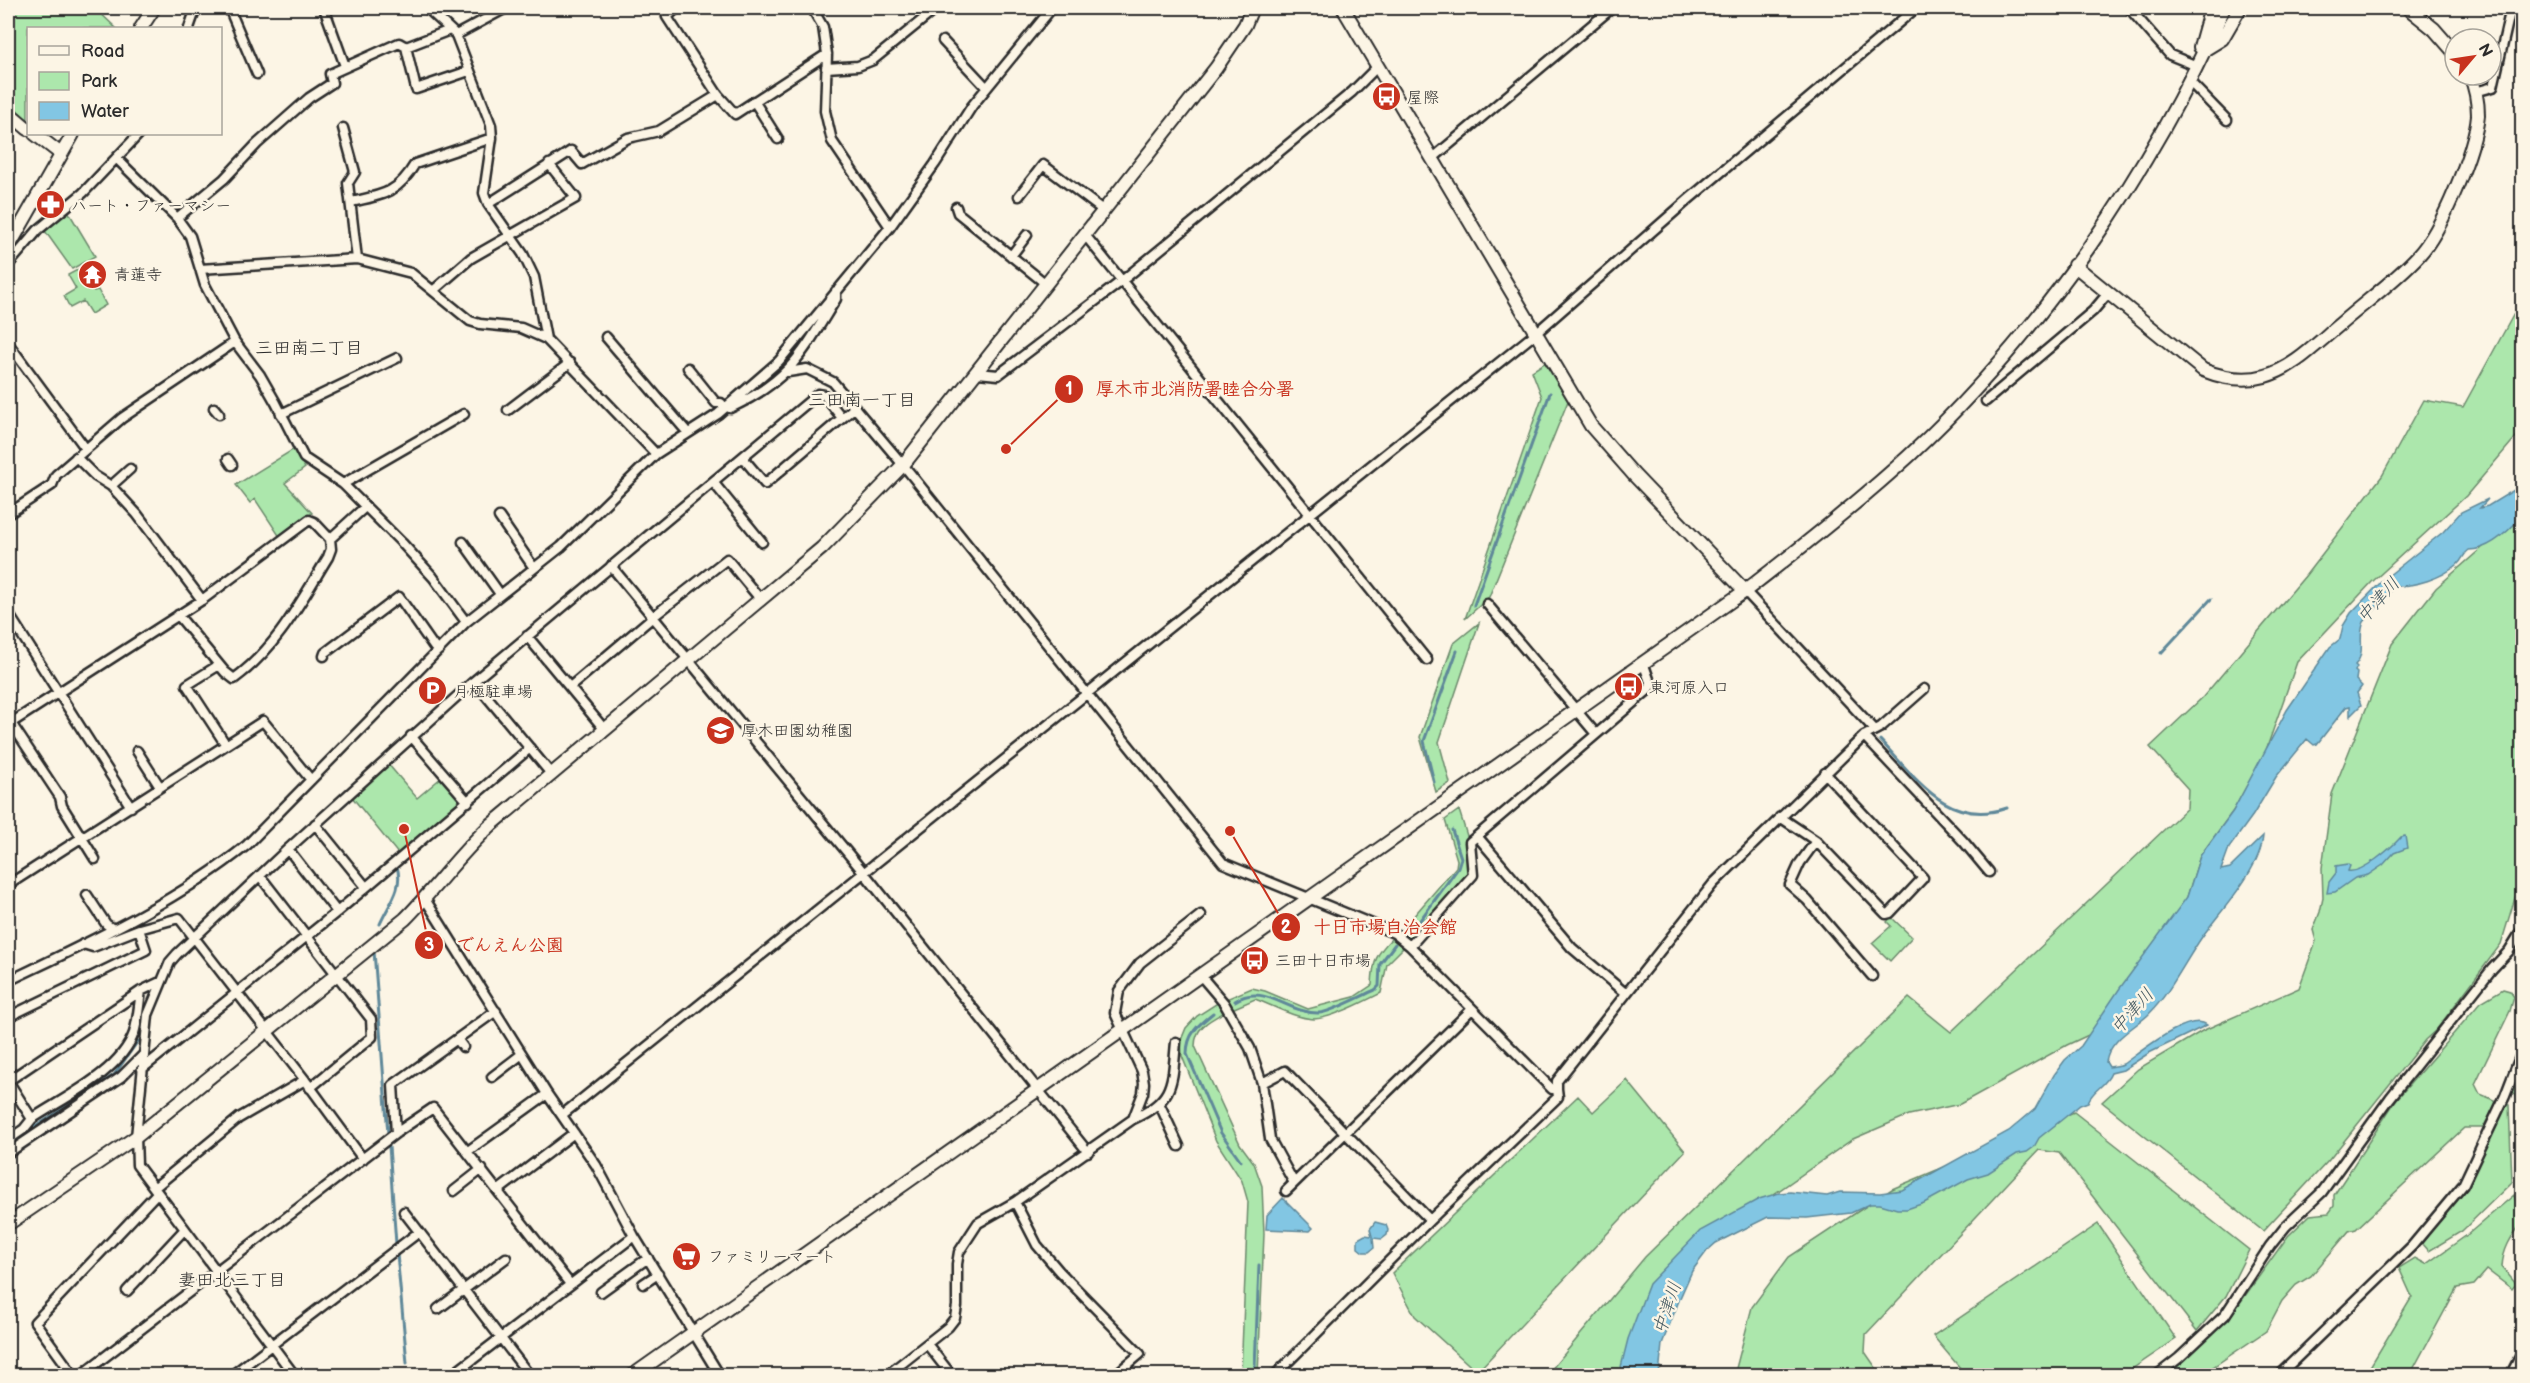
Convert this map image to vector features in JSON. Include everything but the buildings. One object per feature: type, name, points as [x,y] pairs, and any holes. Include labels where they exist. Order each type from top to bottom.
[{"type":"street","points":[[142,27],[154,8]]},
{"type":"street","points":[[189,27],[196,8]]},
{"type":"street","points":[[229,8],[257,74]]},
{"type":"street","points":[[324,8],[345,66]]},
{"type":"street","points":[[427,8],[453,33],[491,125],[492,138],[484,193],[488,204],[523,254],[534,277],[546,339]]},
{"type":"street","points":[[177,218],[224,179],[257,144],[309,98],[329,86],[332,83],[330,74],[399,43],[406,47],[453,33],[506,8]]},
{"type":"street","points":[[677,8],[666,17],[718,94],[735,114],[827,54]]},
{"type":"street","points":[[812,8],[823,27],[827,54],[825,111],[832,141],[890,227]]},
{"type":"street","points":[[826,68],[858,66],[873,60],[937,8]]},
{"type":"street","points":[[8,981],[161,905],[230,859],[466,622],[561,547],[656,454],[721,411],[779,361],[890,227],[986,87],[1052,8]]},
{"type":"street","points":[[8,1224],[136,1137],[405,920],[473,842],[822,548],[903,465],[978,373],[1216,68],[1245,24],[1252,8]]},
{"type":"street","points":[[1343,8],[1600,439],[1875,730]]},
{"type":"street","points":[[1433,158],[1612,8]]},
{"type":"street","points":[[562,1115],[1536,333],[1689,199],[1916,8]]},
{"type":"street","points":[[2129,8],[2170,55],[2197,66]]},
{"type":"street","points":[[2197,66],[2211,8]]},
{"type":"street","points":[[632,1376],[1745,591],[1843,514],[1924,442],[1985,378],[2043,308],[2121,198],[2156,141],[2197,66],[2224,8]]},
{"type":"street","points":[[2204,50],[2222,39],[2240,8]]},
{"type":"street","points":[[2408,8],[2443,39]]},
{"type":"street","points":[[2475,92],[2493,87],[2511,8]]},
{"type":"street","points":[[943,41],[986,87]]},
{"type":"street","points":[[406,47],[416,89],[469,71]]},
{"type":"street","points":[[978,373],[998,375],[1123,280],[1352,92],[1378,66]]},
{"type":"street","points":[[2188,80],[2227,120]]},
{"type":"street","points":[[2074,265],[2203,370],[2218,376],[2244,379],[2264,377],[2280,371],[2305,354],[2401,272],[2429,243],[2445,216],[2471,145],[2478,114],[2474,87]]},
{"type":"street","points":[[488,204],[571,151],[582,164],[628,138],[659,131],[718,94]]},
{"type":"street","points":[[754,101],[778,139]]},
{"type":"street","points":[[8,112],[27,128]]},
{"type":"street","points":[[344,128],[344,141],[355,172],[348,183],[357,259]]},
{"type":"street","points":[[36,135],[61,154]]},
{"type":"street","points":[[8,248],[72,135]]},
{"type":"street","points":[[8,265],[38,230],[82,193],[138,135]]},
{"type":"street","points":[[351,202],[404,183],[415,164],[492,138]]},
{"type":"street","points":[[116,158],[177,218],[190,237],[205,285],[235,342],[260,375],[304,458],[343,484],[433,577],[466,622]]},
{"type":"street","points":[[435,290],[471,258],[509,234],[576,198],[549,164]]},
{"type":"street","points":[[1019,196],[1043,165],[1104,211]]},
{"type":"street","points":[[957,207],[958,213],[1046,284]]},
{"type":"street","points":[[1011,256],[1027,235]]},
{"type":"street","points":[[1085,235],[1427,660]]},
{"type":"street","points":[[200,269],[357,259],[405,270],[435,290],[470,321],[521,328],[546,339],[656,454]]},
{"type":"street","points":[[721,411],[746,401],[788,372],[804,351],[836,299],[836,291]]},
{"type":"street","points":[[1986,401],[2093,311],[2109,292]]},
{"type":"street","points":[[606,337],[688,433]]},
{"type":"street","points":[[8,514],[52,485],[56,475],[122,418],[235,342]]},
{"type":"street","points":[[8,343],[86,449]]},
{"type":"street","points":[[281,414],[397,358]]},
{"type":"street","points":[[507,410],[570,363]]},
{"type":"street","points":[[688,368],[716,403],[721,404],[721,411]]},
{"type":"street","points":[[788,372],[807,369],[833,382],[903,465],[1223,863],[1394,933],[1410,946],[1471,1010],[1552,1089],[1557,1089]]},
{"type":"street","points":[[295,1376],[137,1165],[136,1137],[141,1069],[148,1016],[170,962],[411,736],[527,636],[819,394],[824,395],[842,417]]},
{"type":"street","points":[[743,458],[765,484],[855,408]]},
{"type":"street","points":[[343,484],[464,414]]},
{"type":"street","points":[[76,458],[95,476],[111,486],[137,514],[202,600]]},
{"type":"street","points":[[111,486],[129,470]]},
{"type":"street","points":[[713,482],[762,542]]},
{"type":"street","points":[[330,539],[365,507]]},
{"type":"street","points":[[499,518],[534,568]]},
{"type":"street","points":[[95,859],[62,806],[60,797],[9,724],[58,692],[178,615],[202,600],[309,520],[314,522],[330,539],[331,549],[328,557],[281,633],[255,662],[234,679],[219,665],[178,615]]},
{"type":"street","points":[[464,547],[500,594]]},
{"type":"street","points":[[570,687],[654,616],[727,559],[761,600]]},
{"type":"street","points":[[611,566],[865,874],[1088,1152]]},
{"type":"street","points":[[324,656],[399,597],[434,647],[439,650]]},
{"type":"street","points":[[1487,604],[1596,734]]},
{"type":"street","points":[[8,613],[131,807]]},
{"type":"street","points":[[527,636],[605,730]]},
{"type":"street","points":[[1410,946],[1473,875],[1470,842],[1652,685],[1643,662]]},
{"type":"street","points":[[219,665],[187,685],[226,745]]},
{"type":"street","points":[[474,681],[552,775]]},
{"type":"street","points":[[1274,1376],[1430,1220],[1558,1097],[1557,1081],[1713,884],[1864,736],[1875,730],[1924,689]]},
{"type":"street","points":[[8,885],[263,721],[311,780]]},
{"type":"street","points":[[411,736],[468,802]]},
{"type":"street","points":[[1864,736],[1964,842],[1989,873]]},
{"type":"street","points":[[141,1069],[308,936],[530,748]]},
{"type":"street","points":[[137,751],[160,787]]},
{"type":"street","points":[[1780,817],[1816,842],[1886,914],[1923,878],[1825,773]]},
{"type":"street","points":[[315,824],[366,887]]},
{"type":"street","points":[[1477,836],[1572,948],[1625,993]]},
{"type":"street","points":[[1816,842],[1800,863],[1790,885],[1862,958],[1872,976]]},
{"type":"street","points":[[288,849],[337,912]]},
{"type":"street","points":[[74,1376],[35,1322],[155,1190],[239,1118],[308,1084],[372,1037],[371,1019],[260,876]]},
{"type":"street","points":[[87,895],[106,924],[113,929]]},
{"type":"street","points":[[425,899],[547,1094],[596,1165],[634,1236],[720,1376]]},
{"type":"street","points":[[1133,1119],[1143,1093],[1144,1083],[1142,1071],[1114,1013],[1119,991],[1140,963],[1201,915]]},
{"type":"street","points":[[83,944],[93,947],[140,929],[179,918],[308,1084],[363,1160]]},
{"type":"street","points":[[8,1017],[147,950],[140,929]]},
{"type":"street","points":[[2156,1376],[2225,1315],[2270,1246],[2286,1226],[2322,1191],[2390,1098],[2492,969],[2509,951],[2523,930]]},
{"type":"street","points":[[1202,976],[1224,1002],[1250,1048],[1262,1083],[1270,1139],[1294,1183]]},
{"type":"street","points":[[32,1119],[8,1081],[141,991],[162,981]]},
{"type":"street","points":[[8,1140],[24,1129],[32,1119],[111,1066],[134,1032],[141,991]]},
{"type":"street","points":[[1286,1191],[1471,1010]]},
{"type":"street","points":[[396,1133],[393,1085],[460,1043],[496,1011]]},
{"type":"street","points":[[886,1376],[927,1344],[955,1318],[959,1252],[978,1223],[1015,1202],[1166,1097],[1172,1083],[1176,1042]]},
{"type":"street","points":[[2278,1376],[2412,1246],[2463,1185],[2523,1052]]},
{"type":"street","points":[[8,1153],[121,1077],[144,1054]]},
{"type":"street","points":[[492,1077],[522,1054]]},
{"type":"street","points":[[1262,1083],[1285,1071],[1430,1220]]},
{"type":"street","points":[[468,1151],[547,1094]]},
{"type":"street","points":[[1159,1103],[1179,1146]]},
{"type":"street","points":[[80,1376],[396,1133],[433,1108],[570,1284]]},
{"type":"street","points":[[499,1190],[574,1133]]},
{"type":"street","points":[[454,1191],[482,1169]]},
{"type":"street","points":[[1015,1202],[1037,1245],[1059,1271],[1140,1354],[1114,1376]]},
{"type":"street","points":[[404,1212],[530,1376]]},
{"type":"street","points":[[127,1291],[185,1229]]},
{"type":"street","points":[[231,1376],[419,1232]]},
{"type":"street","points":[[451,1376],[634,1236]]},
{"type":"street","points":[[438,1309],[506,1258]]},
{"type":"street","points":[[602,1292],[648,1258]]},
{"type":"street","points":[[643,1284],[658,1274]]},
{"type":"street","points":[[927,1344],[952,1376]]},
{"type":"street","points":[[2510,1376],[2523,1353]]},
{"type":"green space","points":[[8,8],[95,8],[115,27],[27,27],[27,120],[8,104]]},
{"type":"green space","points":[[68,211],[95,256],[72,269],[45,231]]},
{"type":"green space","points":[[83,267],[85,271],[78,275],[83,283],[88,281],[94,291],[98,290],[106,305],[91,314],[83,301],[70,308],[64,296],[76,289],[68,275]]},
{"type":"green space","points":[[2522,299],[2522,430],[2466,496],[2372,582],[2297,662],[2265,753],[2233,811],[2200,856],[2187,897],[2136,1013],[2067,1045],[1960,1104],[1909,1115],[1853,1139],[1672,1265],[1631,1375],[1546,1376],[1645,1257],[1909,998],[1951,1032],[2187,808],[2188,789],[2150,747],[2203,697],[2306,575],[2382,476],[2424,400],[2463,407]]},
{"type":"green space","points":[[1546,362],[1568,401],[1489,597],[1465,619],[1542,397],[1532,371]]},
{"type":"green space","points":[[294,449],[305,468],[285,483],[312,513],[280,537],[255,499],[250,503],[236,485]]},
{"type":"green space","points":[[2522,513],[2522,875],[2501,944],[2437,1029],[2425,1040],[2329,1160],[2263,1231],[2102,1102],[2138,1069],[2202,1031],[2299,988],[2316,941],[2313,930],[2323,898],[2322,868],[2332,794],[2392,644],[2436,588]]},
{"type":"green space","points":[[1479,623],[1439,742],[1450,783],[1436,792],[1420,737],[1453,644]]},
{"type":"green space","points":[[388,764],[417,798],[442,777],[462,799],[462,802],[399,855],[352,797]]},
{"type":"green space","points":[[1459,810],[1468,839],[1468,873],[1410,943],[1399,933],[1456,867],[1457,860],[1445,820]]},
{"type":"green space","points":[[1891,917],[1912,937],[1890,961],[1872,943],[1891,926],[1887,922]]},
{"type":"green space","points":[[1393,937],[1405,946],[1387,964],[1381,993],[1338,1013],[1321,1018],[1307,1018],[1255,999],[1232,1009],[1226,999],[1252,988],[1308,1009],[1354,997],[1372,985],[1376,958]]},
{"type":"green space","points":[[2503,989],[2510,991],[2514,997],[2510,1011],[2475,1084],[2480,1094],[2497,1101],[2483,1128],[2464,1128],[2356,1229],[2349,1231],[2311,1276],[2296,1285],[2282,1301],[2266,1331],[2201,1375],[2169,1375],[2232,1314],[2288,1236],[2310,1215],[2329,1213],[2334,1206],[2334,1195],[2396,1100],[2481,1002]]},
{"type":"green space","points":[[1219,1002],[1225,1012],[1209,1021],[1201,1029],[1195,1046],[1240,1144],[1254,1163],[1262,1186],[1264,1234],[1258,1375],[1241,1375],[1248,1202],[1242,1181],[1216,1141],[1182,1056],[1181,1040],[1186,1028],[1197,1016]]},
{"type":"green space","points":[[2522,1065],[2522,1186],[2519,1170],[2517,1105],[2515,1095],[2511,1093]]},
{"type":"green space","points":[[1627,1080],[1685,1151],[1477,1372],[1415,1316],[1392,1273],[1578,1096],[1593,1112]]},
{"type":"green space","points":[[2506,1104],[2509,1105],[2512,1182],[2462,1231],[2429,1251],[2422,1243],[2466,1185]]},
{"type":"green space","points":[[2074,1112],[2249,1250],[2226,1296],[2197,1331],[2059,1153],[2039,1150],[1866,1334],[1865,1352],[1881,1375],[1734,1376],[1752,1307],[1789,1257],[1892,1189]]},
{"type":"green space","points":[[2514,1195],[2522,1223],[2508,1244],[2502,1267],[2516,1284],[2512,1289],[2487,1270],[2474,1285],[2457,1288],[2410,1375],[2365,1375],[2412,1297],[2399,1268],[2415,1258],[2426,1264],[2467,1235]]},
{"type":"green space","points":[[2098,1224],[2176,1339],[2123,1375],[1966,1375],[1933,1336]]},
{"type":"water","name":"中津川","points":[[2522,485],[2522,516],[2505,533],[2484,547],[2469,550],[2457,565],[2435,578],[2411,585],[2395,586],[2364,622],[2359,660],[2355,665],[2357,667],[2356,680],[2362,686],[2357,693],[2361,705],[2350,716],[2350,706],[2346,707],[2317,744],[2314,745],[2307,739],[2276,777],[2229,848],[2221,870],[2230,868],[2263,836],[2248,876],[2202,937],[2164,997],[2148,1015],[2117,1041],[2108,1054],[2106,1062],[2109,1067],[2121,1065],[2176,1029],[2199,1022],[2207,1025],[2149,1053],[2123,1070],[2111,1073],[2088,1102],[2080,1105],[2039,1138],[2034,1147],[2027,1152],[2017,1154],[1988,1173],[1968,1179],[1924,1203],[1907,1209],[1870,1204],[1851,1213],[1807,1218],[1768,1217],[1716,1243],[1692,1271],[1680,1298],[1662,1344],[1659,1375],[1619,1375],[1628,1339],[1649,1284],[1700,1231],[1759,1199],[1779,1193],[1827,1196],[1840,1192],[1880,1193],[1902,1190],[2009,1131],[2035,1109],[2054,1075],[2065,1060],[2081,1046],[2120,988],[2187,897],[2200,856],[2233,811],[2287,710],[2330,647],[2340,639],[2343,626],[2351,613],[2383,580],[2443,532],[2461,512],[2488,499],[2480,508],[2488,506]]},
{"type":"water","points":[[2405,836],[2407,848],[2394,853],[2383,865],[2368,875],[2355,878],[2335,892],[2327,893],[2329,882],[2336,873],[2336,866],[2348,864],[2350,866],[2348,871],[2361,868]]},
{"type":"water","points":[[1283,1198],[1313,1228],[1310,1231],[1266,1229],[1267,1215]]},
{"type":"water","points":[[1375,1222],[1386,1225],[1387,1235],[1382,1239],[1373,1238],[1374,1248],[1369,1252],[1363,1252],[1358,1248],[1358,1239],[1365,1235],[1372,1236],[1370,1229]]},
{"type":"waterway","points":[[1474,605],[1550,393]]},
{"type":"waterway","points":[[2161,653],[2211,599]]},
{"type":"waterway","points":[[1434,782],[1424,741],[1457,651]]},
{"type":"waterway","points":[[1880,740],[1921,784],[1950,806],[1967,811],[1986,812],[2007,808]]},
{"type":"waterway","points":[[1413,930],[1458,868],[1461,858],[1452,830]]},
{"type":"waterway","points":[[380,924],[397,889],[399,875],[397,867]]},
{"type":"waterway","points":[[1235,1001],[1256,995],[1308,1012],[1319,1013],[1331,1010],[1379,986],[1380,964],[1395,944]]},
{"type":"waterway","points":[[374,951],[388,1134]]},
{"type":"waterway","points":[[1213,1013],[1191,1035],[1187,1054],[1221,1133],[1241,1161]]},
{"type":"waterway","points":[[20,1137],[114,1075],[138,1041]]},
{"type":"waterway","points":[[389,1146],[396,1244]]},
{"type":"waterway","points":[[397,1254],[407,1363]]},
{"type":"waterway","points":[[1255,1367],[1259,1265]]},
{"type":"place","name":"屋際","points":[[1386,97]]},
{"type":"place","name":"ハート・ファーマシー","points":[[50,205]]},
{"type":"place","name":"青蓮寺","points":[[93,274]]},
{"type":"place","name":"厚木市北消防署睦合分署","points":[[1006,449]]},
{"type":"place","name":"東河原入口","points":[[1628,687]]},
{"type":"place","name":"月極駐車場","points":[[432,691]]},
{"type":"place","name":"厚木田園幼稚園","points":[[720,730]]},
{"type":"place","name":"でんえん公園","points":[[404,829]]},
{"type":"place","name":"十日市場自治会館","points":[[1230,831]]},
{"type":"place","name":"三田十日市場","points":[[1254,960]]},
{"type":"place","name":"ファミリーマート","points":[[687,1256]]},
{"type":"district","name":"三田南二丁目","points":[[309,348]]},
{"type":"district","name":"三田南一丁目","points":[[862,400]]},
{"type":"district","name":"妻田北三丁目","points":[[232,1280]]}]
